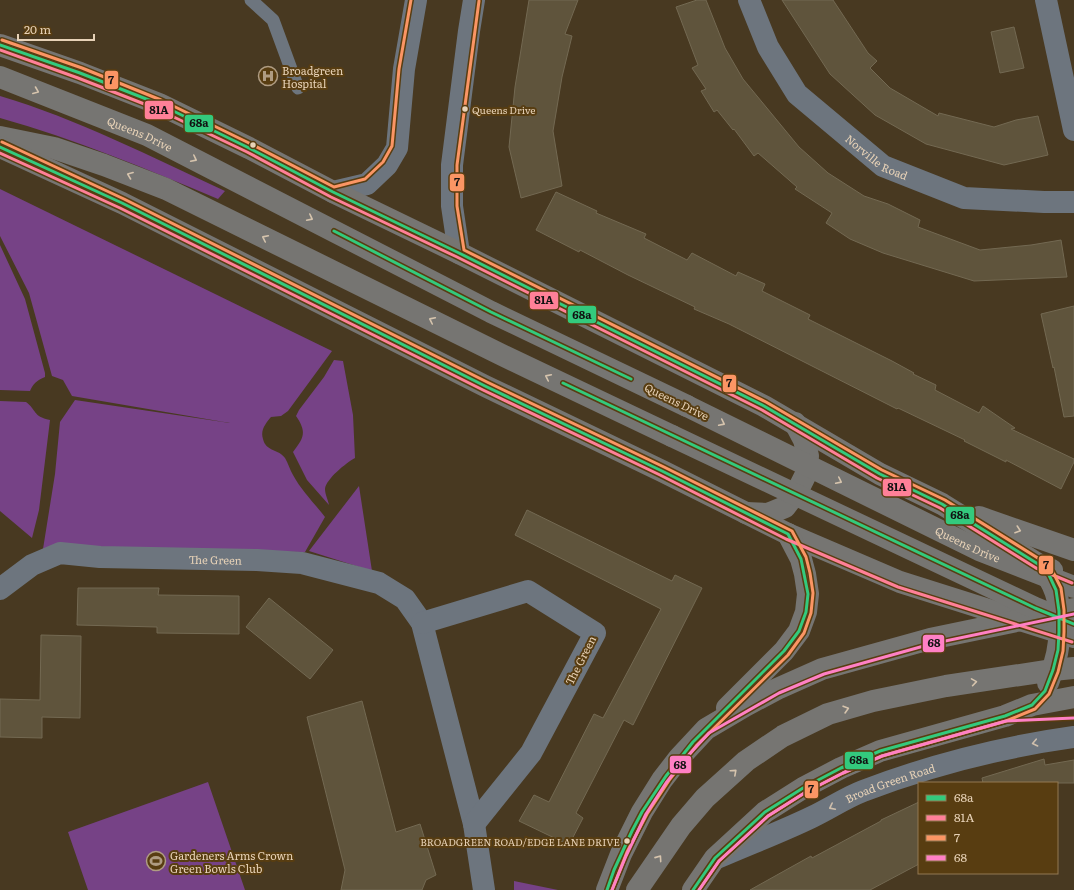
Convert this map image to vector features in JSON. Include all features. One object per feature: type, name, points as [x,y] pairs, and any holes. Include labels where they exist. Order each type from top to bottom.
[{"type":"highway","points":[[0,45],[80,72],[159,104],[249,148],[333,192],[459,253],[764,406],[880,474],[942,504],[1038,564],[1074,578]]},
{"type":"highway","name":"Queens Drive","points":[[0,77],[147,135],[492,312],[979,550],[1074,587]]},
{"type":"highway","points":[[0,137],[54,148],[166,189],[495,351],[1035,608],[1070,627]]},
{"type":"highway","points":[[0,146],[122,203],[485,386],[662,471],[788,534],[900,582],[956,601],[1021,620],[1070,627]]},
{"type":"highway","points":[[744,513],[768,514],[784,507],[798,490],[806,474],[808,456],[804,440],[795,423]]},
{"type":"highway","points":[[942,504],[1074,550]]},
{"type":"highway","points":[[607,890],[620,854],[642,812],[662,780],[679,758],[706,729],[784,651],[799,631],[806,612],[808,594],[801,559],[788,534]]},
{"type":"highway","points":[[1038,564],[1049,575],[1070,627],[1058,650],[1064,669]]},
{"type":"highway","points":[[706,729],[777,689],[822,669],[930,639],[1021,620]]},
{"type":"highway","points":[[1032,705],[1064,669]]},
{"type":"highway","points":[[637,890],[681,826],[705,798],[746,761],[784,736],[828,714],[873,701],[946,686],[1064,669]]},
{"type":"highway","points":[[693,890],[715,858],[765,812],[803,788],[841,768],[880,751],[1005,716],[1032,705],[1074,697]]},
{"type":"highway","points":[[1005,716],[1074,713]]},
{"type":"street","points":[[333,192],[367,184],[387,165],[397,148],[404,69],[416,0]]},
{"type":"street","points":[[459,253],[452,206],[452,165],[474,0]]},
{"type":"street","name":"Norville Road","points":[[749,0],[768,47],[797,94],[884,166],[964,198],[1074,202]]},
{"type":"street","points":[[1046,0],[1074,130]]},
{"type":"street","name":"The Green","points":[[0,589],[32,565],[60,554],[100,557],[257,560],[302,563],[379,583],[405,599],[422,623],[474,824],[484,890]]},
{"type":"street","name":"The Green","points":[[422,623],[528,591],[595,633],[531,753],[474,824]]},
{"type":"street","name":"Broad Green Road","points":[[715,858],[812,818],[861,792],[896,779],[938,765],[980,755],[1043,741],[1074,737]]},
{"type":"lane","points":[[251,0],[273,20],[298,88]]},
{"type":"shaded area","points":[[0,96],[29,105],[86,127],[225,191],[218,199],[83,145],[0,118]]},
{"type":"shaded area","points":[[0,189],[332,351],[288,411],[281,416],[271,417],[262,433],[267,446],[285,458],[300,486],[325,517],[305,552],[43,549],[55,474],[60,422],[75,400],[230,423],[72,396],[63,380],[52,376],[29,293],[0,236]]},
{"type":"shaded area","points":[[0,245],[25,299],[45,373],[45,377],[36,382],[30,391],[0,390]]},
{"type":"shaded area","points":[[334,360],[343,361],[353,415],[355,458],[337,472],[326,485],[325,491],[329,505],[307,480],[293,452],[300,443],[303,435],[302,426],[296,416],[324,377]]},
{"type":"shaded area","points":[[0,401],[26,402],[37,415],[50,420],[39,510],[32,538],[0,511]]},
{"type":"shaded area","points":[[359,486],[372,571],[309,551]]},
{"type":"shaded area","name":"Gardeners Arms Crown Green Bowls Club","points":[[208,782],[245,890],[88,890],[68,832]]},
{"type":"shaded area","points":[[514,881],[558,890],[514,890]]},
{"type":"building","points":[[529,0],[578,0],[565,34],[572,36],[562,77],[553,131],[562,186],[521,198],[509,147],[515,87]]},
{"type":"building","points":[[697,0],[706,0],[725,48],[743,79],[799,147],[828,173],[864,196],[888,204],[920,220],[918,227],[980,250],[1031,245],[1061,240],[1067,277],[974,281],[883,253],[850,239],[826,223],[832,213],[795,189],[797,187],[758,153],[754,156],[734,129],[733,130],[717,110],[714,112],[701,91],[706,89],[692,68],[698,65],[676,7]]},
{"type":"building","points":[[782,0],[833,0],[868,53],[877,61],[870,68],[890,88],[938,116],[939,113],[994,127],[1016,120],[1038,116],[1048,155],[1004,165],[926,144],[875,115],[830,74]]},
{"type":"building","points":[[1014,27],[1024,68],[1000,73],[991,32]]},
{"type":"building","points":[[556,192],[597,211],[596,213],[646,234],[644,238],[687,260],[692,253],[736,276],[738,272],[765,284],[762,291],[810,315],[808,319],[936,385],[935,390],[979,413],[983,406],[1015,428],[1011,429],[1074,459],[1061,489],[1006,460],[1006,462],[964,441],[965,440],[898,408],[897,409],[729,324],[694,309],[695,307],[536,230]]},
{"type":"building","points":[[1074,306],[1074,416],[1064,417],[1041,314]]},
{"type":"building","points":[[527,510],[672,581],[675,575],[702,588],[633,725],[624,720],[576,813],[583,818],[569,845],[519,821],[534,795],[549,802],[594,714],[603,718],[661,609],[515,535]]},
{"type":"building","points":[[78,588],[159,588],[158,595],[239,596],[239,634],[157,633],[157,627],[77,625]]},
{"type":"building","points":[[269,598],[333,650],[310,679],[246,627]]},
{"type":"building","points":[[41,635],[81,636],[80,718],[42,717],[42,738],[0,737],[0,699],[40,700]]},
{"type":"building","points":[[362,701],[396,832],[420,824],[436,875],[426,880],[422,890],[341,890],[345,870],[307,717]]},
{"type":"building","points":[[1044,759],[1045,765],[1074,760],[1074,783],[983,782],[982,778]]},
{"type":"building","points":[[918,802],[918,865],[870,890],[750,890],[811,856],[812,858],[881,820]]},
{"type":"transit line","name":"7","points":[[2,40],[82,68],[161,100],[334,187],[365,179],[383,162],[392,146],[399,69],[411,0]]},
{"type":"transit line","name":"7","points":[[479,1],[457,165],[457,206],[464,250],[766,402],[882,470],[945,500],[1041,560],[1053,572],[1061,588],[1064,610],[1063,651],[1058,672],[1049,694],[1035,709],[1006,721],[882,756],[843,773],[806,792],[768,816],[719,861],[699,890]]},
{"type":"transit line","name":"68a","points":[[0,45],[80,73],[159,104],[764,406],[880,474],[942,504],[1038,564],[1049,575],[1056,590],[1059,611],[1058,650],[1053,670],[1045,691],[1032,705],[1005,716],[880,751],[841,768],[803,788],[765,812],[715,858],[693,890]]},
{"type":"transit line","name":"81A","points":[[0,50],[78,78],[157,109],[247,152],[331,197],[457,257],[762,410],[877,478],[940,508],[1036,568],[1072,583]]},
{"type":"transit line","name":"7","points":[[2,142],[124,199],[487,382],[664,467],[792,531],[806,557],[813,593],[811,613],[804,633],[788,655],[697,745],[670,779],[647,814],[627,852],[612,890]]},
{"type":"transit line","name":"68a","points":[[0,147],[122,203],[485,386],[662,471],[788,534],[801,559],[808,594],[806,612],[799,631],[784,651],[693,742],[666,776],[642,812],[632,831],[614,870],[607,890]]},
{"type":"transit line","name":"81A","points":[[0,153],[120,208],[483,390],[660,475],[786,539],[898,587],[1072,642]]},
{"type":"transit line","name":"68a","points":[[334,231],[491,312],[631,379]]},
{"type":"transit line","name":"68a","points":[[563,383],[1035,608],[1074,624]]},
{"type":"transit line","name":"68","points":[[612,890],[646,814],[666,783],[683,761],[709,733],[779,693],[824,674],[931,644],[1074,614]]},
{"type":"transit line","name":"68","points":[[699,890],[719,861],[768,816],[806,792],[843,773],[882,756],[1006,721],[1074,718]]},
{"type":"place","name":"Broadgreen Hospital","points":[[268,76]]},
{"type":"place","name":"Queens Drive","points":[[465,109]]},
{"type":"place","name":"BROADGREEN ROAD/EDGE LANE DRIVE","points":[[627,841]]},
{"type":"place","name":"Gardeners Arms Crown Green Bowls Club","points":[[156,861]]}]
